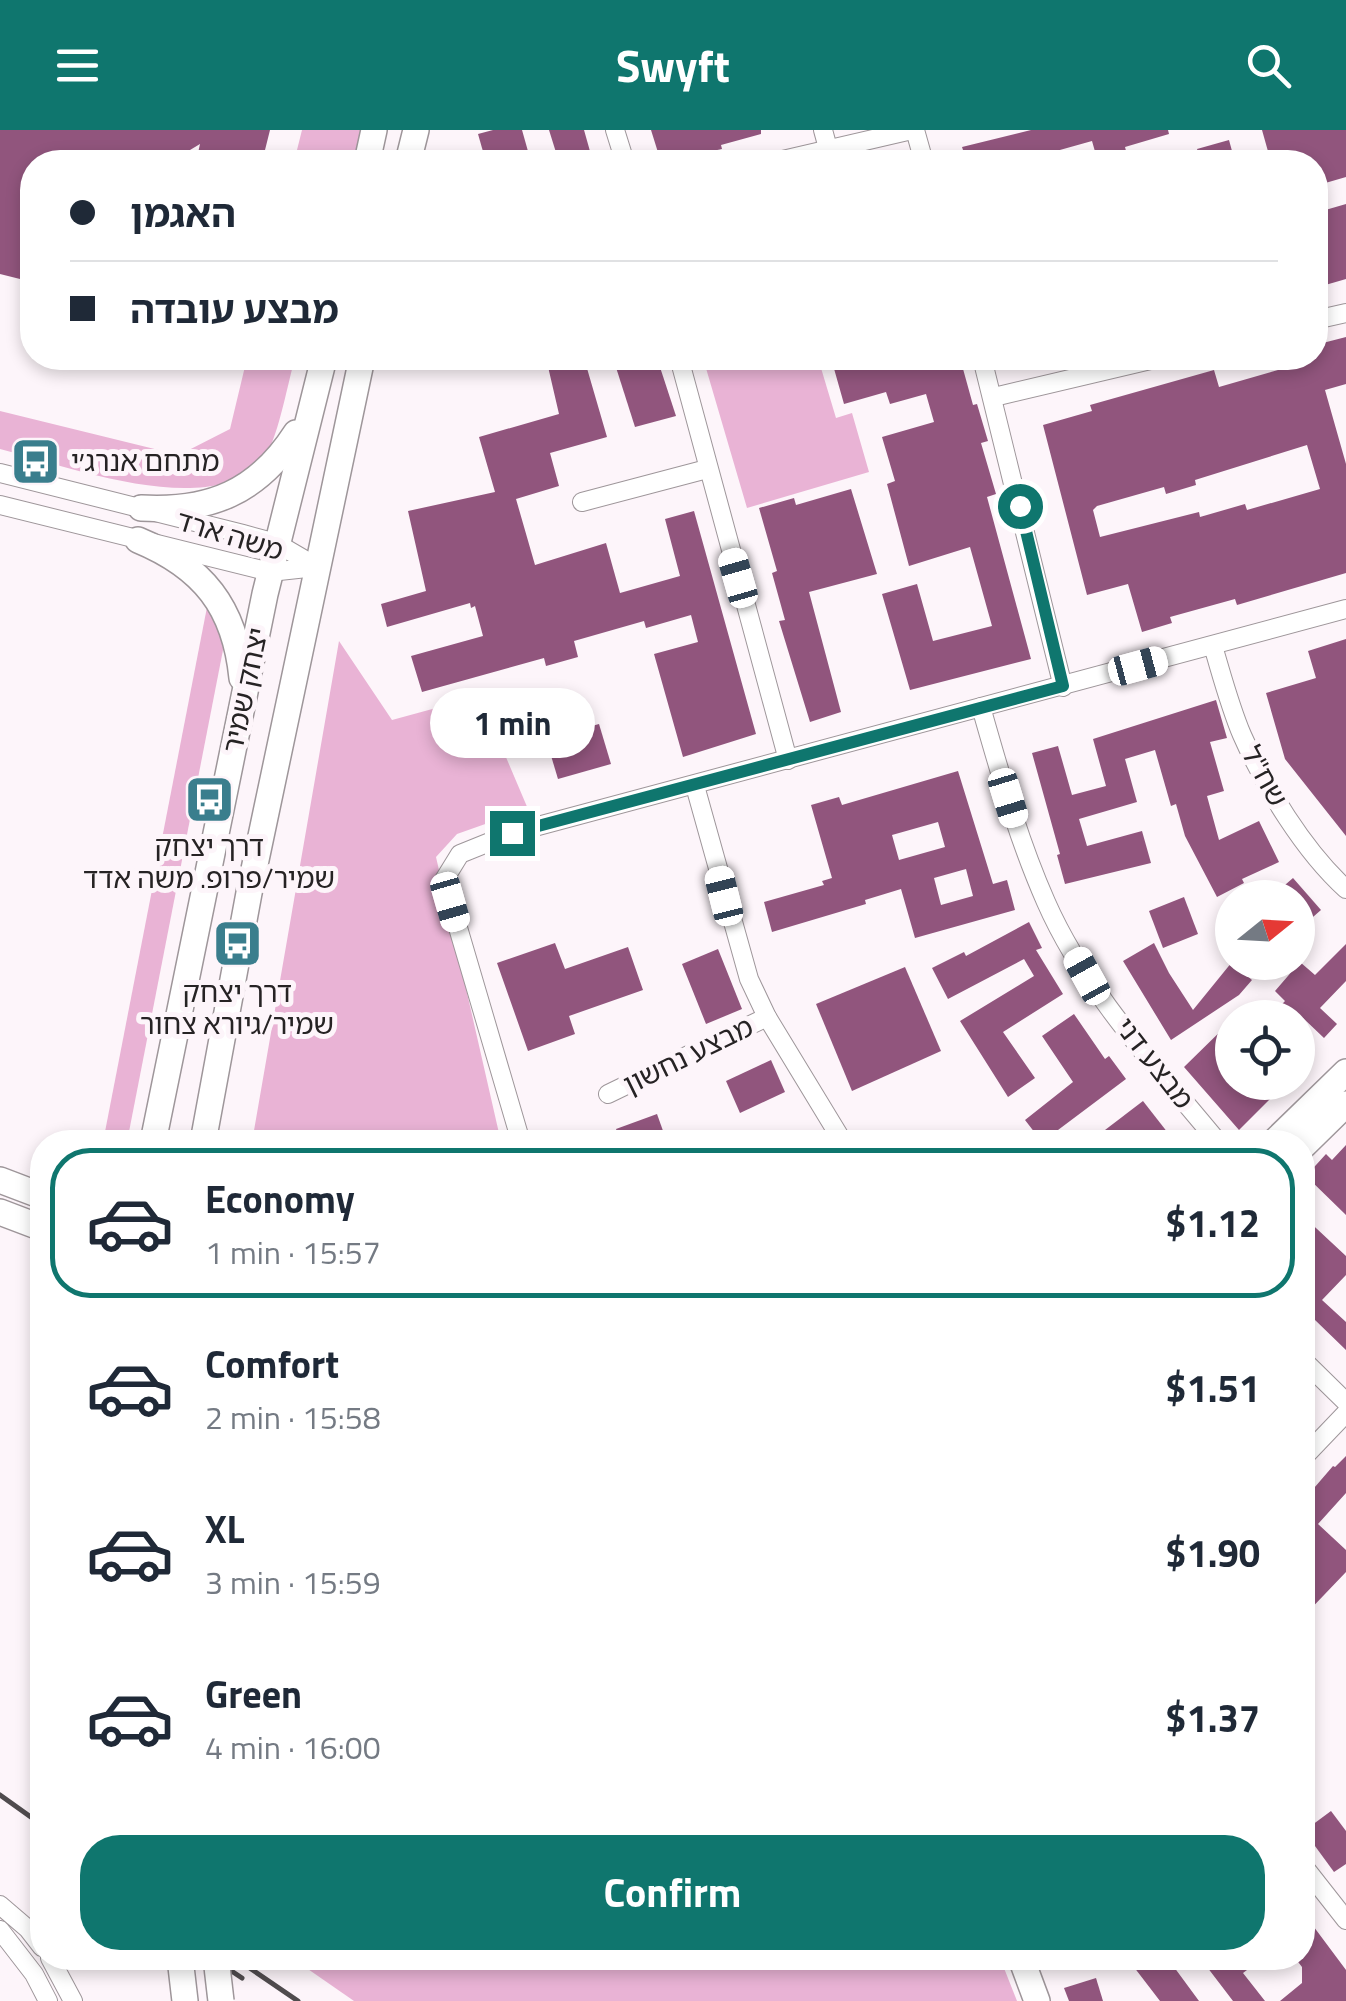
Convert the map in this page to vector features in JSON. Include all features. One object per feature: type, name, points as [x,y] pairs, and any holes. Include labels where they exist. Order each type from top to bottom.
[{"type":"main road","name":"יצחק שמיר","points":[[154,1130],[276,544],[321,370]]},
{"type":"main road","name":"יצחק שמיר","points":[[205,1130],[248,893],[359,370]]},
{"type":"main road","points":[[140,508],[204,504],[246,486],[280,459],[310,412]]},
{"type":"main road","points":[[138,540],[192,572],[223,607],[240,656],[244,700]]},
{"type":"main road","points":[[1286,1130],[1346,1072]]},
{"type":"main road","points":[[1315,1134],[1346,1104]]},
{"type":"main road","points":[[0,1180],[30,1192]]},
{"type":"main road","points":[[5,1214],[30,1223]]},
{"type":"main road","points":[[5,1214],[30,1230]]},
{"type":"main road","points":[[181,1970],[185,2001]]},
{"type":"main road","points":[[218,1970],[222,2001]]},
{"type":"main road","points":[[1026,1970],[1036,2001]]},
{"type":"street","points":[[838,150],[913,130]]},
{"type":"street","points":[[682,370],[788,760]]},
{"type":"street","points":[[986,370],[1063,686]]},
{"type":"street","points":[[994,397],[1108,370]]},
{"type":"street","points":[[582,502],[707,470]]},
{"type":"street","name":"משה ארד","points":[[0,473],[276,544],[316,567]]},
{"type":"street","name":"משה ארד","points":[[0,505],[270,572],[316,567]]},
{"type":"street","points":[[517,1130],[444,880],[460,854],[512,833],[1346,609]]},
{"type":"street","name":"שח\"ל","points":[[1213,646],[1242,736],[1312,852],[1346,889]]},
{"type":"street","name":"מבצע דני","points":[[980,707],[1017,828],[1047,905],[1087,976],[1209,1130]]},
{"type":"street","points":[[695,786],[749,979],[836,1130]]},
{"type":"street","name":"מבצע נחשון","points":[[608,1094],[768,1018]]},
{"type":"street","points":[[1315,1372],[1346,1402]]},
{"type":"street","points":[[1315,1446],[1346,1413]]},
{"type":"street","points":[[1315,1881],[1346,1920]]},
{"type":"street","points":[[0,1906],[30,1931]]},
{"type":"street","points":[[0,1930],[30,1969]]},
{"type":"street","points":[[31,1970],[48,2001]]},
{"type":"street","points":[[56,1970],[73,2001]]},
{"type":"shaded area","points":[[302,130],[362,130],[358,150],[297,150]]},
{"type":"shaded area","points":[[244,370],[292,370],[267,453],[245,474],[215,485],[180,488],[141,484],[0,449],[0,411],[179,455],[230,429]]},
{"type":"shaded area","points":[[707,370],[822,370],[836,418],[852,413],[869,472],[747,508]]},
{"type":"shaded area","points":[[208,602],[223,639],[223,650],[129,1130],[105,1130]]},
{"type":"shaded area","points":[[339,641],[392,720],[480,696],[528,809],[457,834],[436,857],[498,1130],[254,1130]]},
{"type":"shaded area","points":[[309,1970],[1005,1970],[1017,2001],[354,2001]]},
{"type":"building","points":[[0,130],[270,130],[265,150],[199,150],[200,144],[190,150],[20,150],[20,279],[0,274]]},
{"type":"building","points":[[522,130],[528,150],[483,150],[478,134]]},
{"type":"building","points":[[549,130],[584,130],[590,150],[555,150]]},
{"type":"building","points":[[651,130],[761,130],[761,134],[721,145],[722,149],[717,150],[657,150]]},
{"type":"building","points":[[1031,130],[1168,130],[1169,134],[1125,147],[1126,150],[1095,150],[1092,141],[1060,150],[962,147]]},
{"type":"building","points":[[1262,130],[1346,130],[1346,177],[1328,182],[1328,150],[1268,150]]},
{"type":"building","points":[[1229,140],[1232,150],[1197,150]]},
{"type":"building","points":[[1346,204],[1346,279],[1328,284],[1328,209]]},
{"type":"building","points":[[1346,337],[1346,384],[1325,390],[1346,464],[1346,573],[1237,605],[1235,599],[1170,617],[1172,623],[1142,632],[1128,584],[1087,595],[1043,425],[1092,411],[1090,405],[1214,370],[1219,387],[1278,370],[1328,370],[1328,342]],"holes":[[[1307,445],[1320,489],[1247,510],[1245,504],[1200,517],[1199,512],[1100,537],[1093,510],[1164,487],[1166,494],[1196,485],[1195,480]]]},
{"type":"building","points":[[549,370],[587,370],[607,437],[550,453],[559,486],[516,499],[535,565],[606,543],[620,593],[680,576],[665,519],[694,511],[756,734],[683,757],[654,654],[698,642],[691,615],[646,628],[644,621],[574,641],[578,657],[546,666],[544,658],[422,692],[411,656],[483,636],[475,606],[471,608],[470,603],[387,627],[381,604],[426,591],[408,511],[495,492],[479,437],[559,414]]},
{"type":"building","points":[[617,370],[661,370],[676,416],[635,427]]},
{"type":"building","points":[[834,370],[963,370],[988,441],[981,443],[996,494],[987,497],[1031,659],[910,690],[882,594],[917,584],[933,641],[992,626],[970,547],[909,566],[887,484],[895,481],[882,437],[934,422],[926,394],[890,404],[886,392],[844,404]]},
{"type":"building","points":[[851,489],[877,574],[809,592],[841,712],[810,722],[779,621],[785,620],[772,573],[777,571],[759,508],[794,498],[796,505]]},
{"type":"building","points":[[1346,639],[1346,836],[1285,759],[1266,693],[1316,678],[1308,651]]},
{"type":"building","points":[[1216,700],[1227,738],[1210,742],[1224,791],[1207,796],[1219,840],[1259,821],[1279,862],[1242,880],[1215,880],[1215,893],[1185,836],[1176,804],[1171,806],[1155,750],[1125,759],[1137,802],[1079,819],[1087,846],[1142,831],[1151,863],[1065,884],[1032,753],[1058,746],[1072,795],[1106,786],[1093,739]]},
{"type":"building","points":[[599,724],[611,764],[558,779],[546,739]]},
{"type":"building","points":[[958,771],[993,884],[1007,880],[1015,910],[915,938],[901,889],[865,900],[866,904],[772,932],[764,902],[824,885],[822,881],[832,878],[811,805],[839,797],[842,805]],"holes":[[[938,822],[945,847],[899,860],[892,835]],[[966,869],[973,896],[941,905],[934,878]]]},
{"type":"building","points":[[1184,897],[1198,934],[1163,948],[1149,911]]},
{"type":"building","points":[[1029,922],[1042,948],[1036,950],[1063,994],[1003,1032],[1035,1078],[1008,1097],[960,1021],[1034,976],[1024,959],[948,999],[932,968],[964,952],[966,956]]},
{"type":"building","points":[[555,943],[565,969],[628,947],[643,990],[569,1016],[575,1034],[528,1051],[497,963]]},
{"type":"building","points":[[1154,943],[1193,1010],[1217,980],[1252,980],[1231,1000],[1215,1000],[1215,1011],[1171,1040],[1123,961]]},
{"type":"building","points":[[1346,944],[1346,981],[1320,1008],[1337,1024],[1324,1038],[1315,1029],[1315,1000],[1284,1000],[1275,991],[1284,980],[1315,980],[1315,975]]},
{"type":"building","points":[[718,949],[742,1009],[706,1024],[682,964]]},
{"type":"building","points":[[905,967],[941,1051],[852,1091],[816,1004]]},
{"type":"building","points":[[1074,1014],[1105,1059],[1109,1056],[1126,1079],[1058,1130],[1033,1130],[1025,1120],[1073,1082],[1042,1036]]},
{"type":"building","points":[[1215,1037],[1215,1100],[1269,1100],[1239,1130],[1184,1067]]},
{"type":"building","points":[[771,1060],[785,1092],[740,1113],[726,1081]]},
{"type":"building","points":[[1143,1101],[1166,1130],[1105,1130]]},
{"type":"building","points":[[657,1114],[663,1130],[616,1130]]},
{"type":"building","points":[[1346,1145],[1346,1215],[1315,1185],[1315,1166],[1326,1154],[1332,1160]]},
{"type":"building","points":[[1315,1227],[1346,1256],[1346,1275],[1322,1300],[1346,1322],[1346,1350],[1315,1320]]},
{"type":"building","points":[[1346,1456],[1346,1493],[1318,1524],[1346,1550],[1346,1572],[1315,1604],[1315,1487]]},
{"type":"building","points":[[1331,1811],[1346,1831],[1346,1864],[1334,1872],[1315,1846],[1315,1823]]},
{"type":"building","points":[[1315,1928],[1346,1970],[1346,2001],[1280,2001],[1302,1983],[1302,1970],[1315,1970]]},
{"type":"building","points":[[1136,1970],[1176,1970],[1199,2001],[1160,2001]]},
{"type":"building","points":[[1209,1970],[1247,1970],[1243,1973],[1265,2001],[1233,2001]]},
{"type":"building","points":[[1096,1978],[1103,2001],[1069,2001],[1064,1988]]},
{"type":"railway","points":[[0,1795],[30,1816]]},
{"type":"railway","points":[[230,1970],[242,1978]]},
{"type":"railway","points":[[253,1970],[298,2001]]},
{"type":"place","name":"מתחם אנרג׳י","points":[[36,461]]},
{"type":"place","name":"דרך יצחק שמיר/פרופ. משה אדד","points":[[209,799]]},
{"type":"place","name":"דרך יצחק שמיר/גיורא צחור","points":[[237,944]]},
{"type":"route","points":[[512,833],[1063,686],[1020,506]]}]
